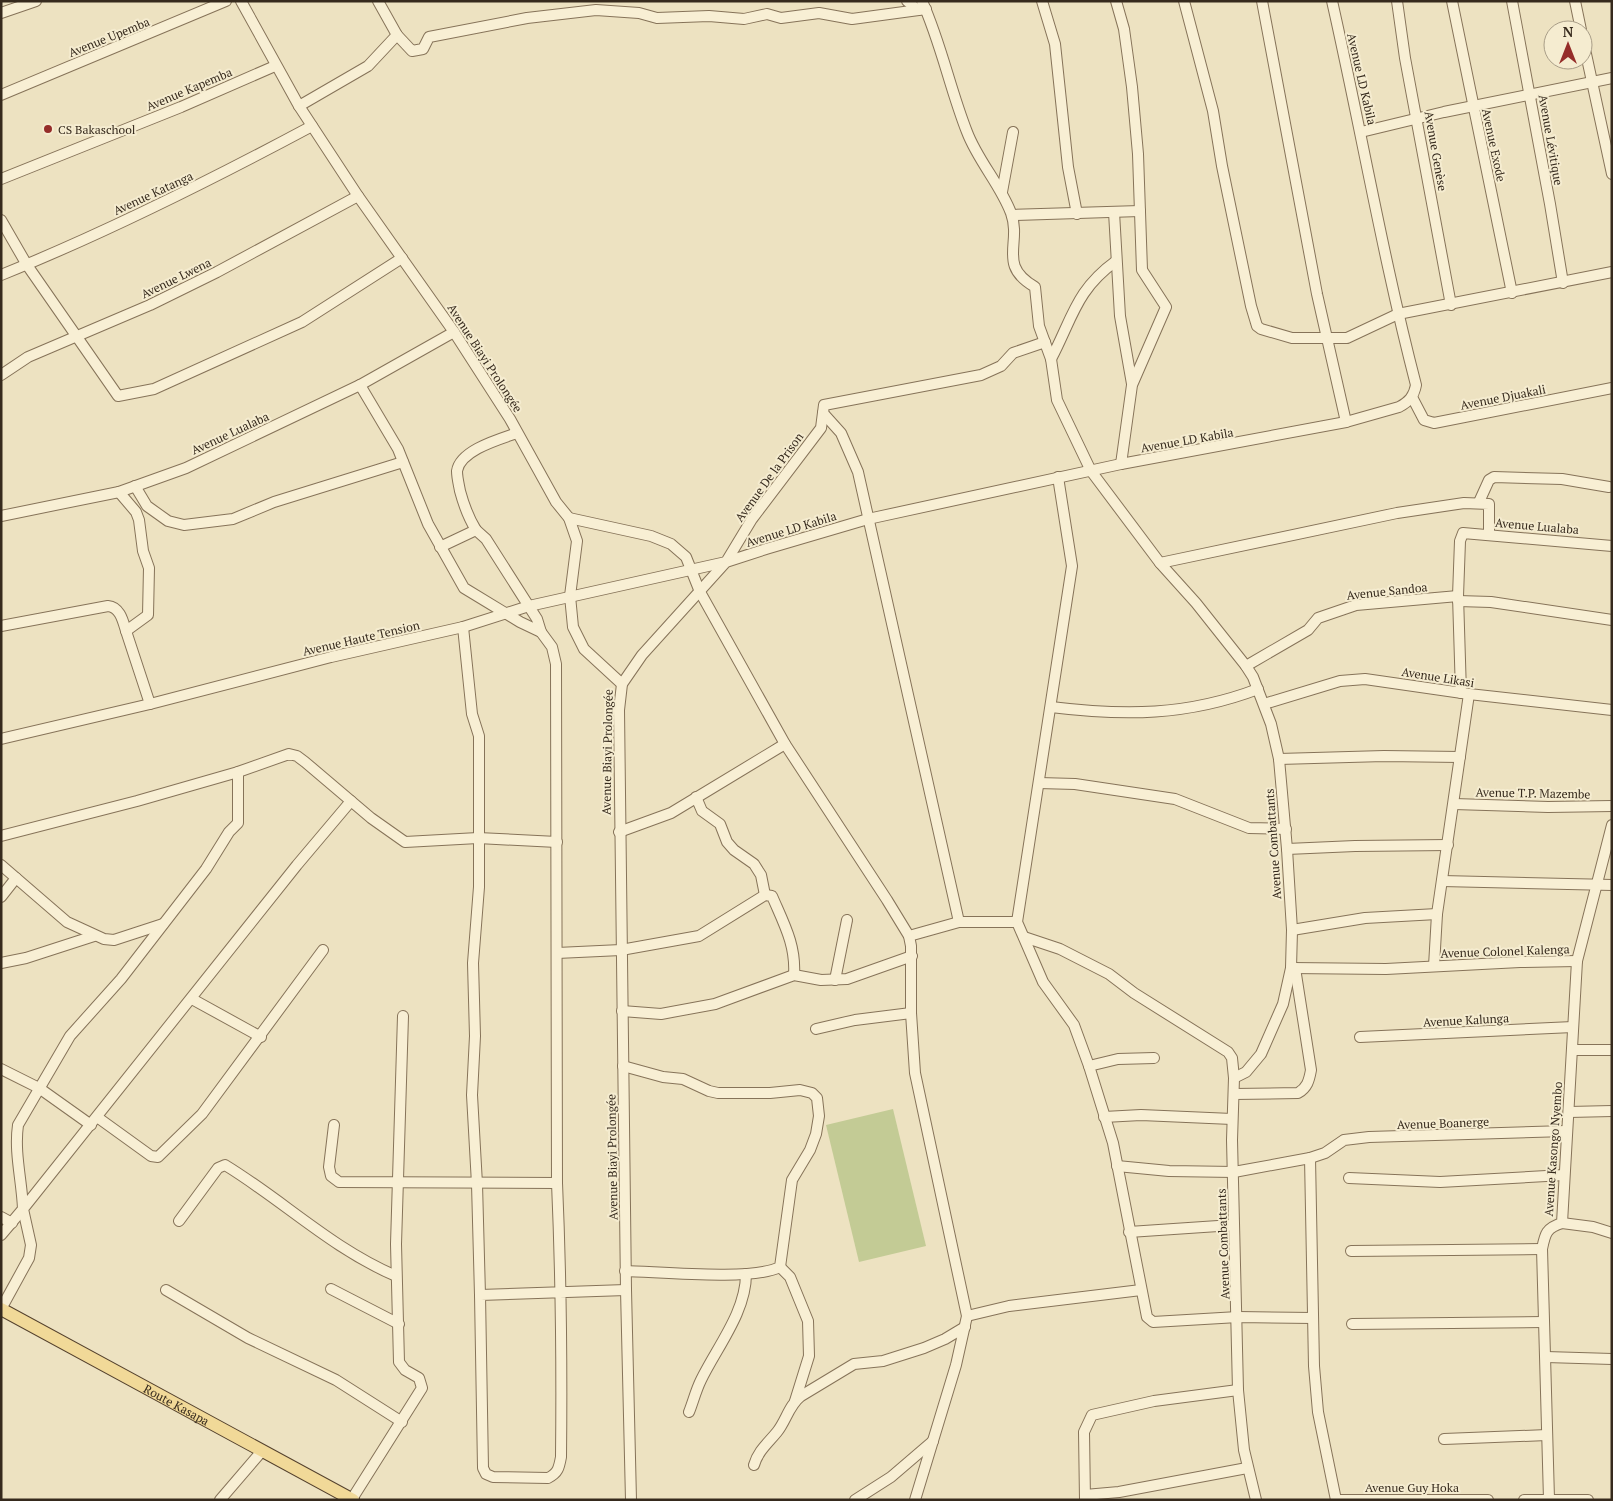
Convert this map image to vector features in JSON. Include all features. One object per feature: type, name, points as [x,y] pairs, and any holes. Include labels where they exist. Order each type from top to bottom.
[{"type":"main road","name":"Route Kasapa","points":[[1,1309],[353,1500]]},
{"type":"street","points":[[1,13],[36,1]]},
{"type":"street","name":"Avenue Upemba","points":[[1,95],[226,1]]},
{"type":"street","name":"Avenue Biayi Prolongée","points":[[241,1],[275,66],[299,106],[358,196],[454,332],[517,433],[556,502],[569,518],[577,541],[570,596],[573,627],[584,649],[622,684],[619,710],[619,832],[625,1271],[631,1500]]},
{"type":"street","points":[[378,1],[397,35],[409,51],[415,52],[423,49],[429,37],[527,18],[596,10],[639,13],[657,18],[709,16],[744,19],[766,14],[781,18],[819,13],[852,19],[922,7]]},
{"type":"street","points":[[907,1],[922,7],[967,133],[978,156],[1002,192],[1012,215],[1140,211]]},
{"type":"street","points":[[1042,1],[1055,44],[1068,167],[1078,214]]},
{"type":"street","points":[[1116,1],[1124,29],[1129,62],[1138,154],[1142,270],[1166,307],[1132,385],[1121,464]]},
{"type":"street","points":[[1184,1],[1213,111],[1222,166],[1251,306],[1257,326],[1278,335],[1292,338],[1328,340],[1351,337],[1383,319],[1398,314],[1612,272]]},
{"type":"street","points":[[1262,1],[1302,223],[1346,422]]},
{"type":"street","name":"Avenue LD Kabila","points":[[726,562],[868,519],[1121,464],[1346,422],[1399,407],[1412,398],[1416,385],[1398,314],[1332,1]]},
{"type":"street","name":"Avenue Genèse","points":[[1398,1],[1405,58],[1418,119],[1451,304]]},
{"type":"street","name":"Avenue Exode","points":[[1452,1],[1512,293]]},
{"type":"street","name":"Avenue Lévitique","points":[[1512,1],[1563,283]]},
{"type":"street","points":[[1575,1],[1579,20]]},
{"type":"street","points":[[299,106],[368,66],[397,35]]},
{"type":"street","name":"Avenue Kapemba","points":[[1,179],[275,66]]},
{"type":"street","points":[[1589,70],[1612,174]]},
{"type":"street","points":[[1361,132],[1473,105],[1612,78]]},
{"type":"street","name":"Avenue Katanga","points":[[1,275],[27,265],[222,174],[312,126]]},
{"type":"street","points":[[1002,192],[1013,132]]},
{"type":"street","name":"Avenue Lwena","points":[[1,375],[28,358],[77,335],[150,305],[217,272],[358,196]]},
{"type":"street","points":[[1114,212],[1120,316],[1132,385]]},
{"type":"street","name":"Avenue Combattants","points":[[1012,215],[1014,269],[1023,280],[1035,287],[1039,326],[1051,359],[1057,400],[1092,471],[1160,563],[1196,603],[1246,666],[1264,704],[1279,759],[1288,849],[1293,968],[1283,1004],[1261,1054],[1246,1072],[1234,1078],[1232,1119],[1233,1225],[1238,1317],[1238,1390],[1247,1468],[1256,1500]]},
{"type":"street","points":[[1,220],[27,265],[77,335],[116,395],[154,388],[302,322],[402,258]]},
{"type":"street","points":[[1051,359],[1084,291],[1098,274],[1116,261]]},
{"type":"street","name":"Avenue Lualaba","points":[[1,516],[119,492],[186,468],[360,385],[454,332]]},
{"type":"street","points":[[958,922],[858,472],[841,433],[824,409],[981,376],[1001,366],[1013,353],[1045,342]]},
{"type":"street","points":[[360,385],[398,449],[428,524],[464,588],[506,614],[541,632]]},
{"type":"street","name":"Avenue Djuakali","points":[[1412,398],[1424,420],[1434,423],[1612,388]]},
{"type":"street","name":"Avenue De la Prison","points":[[726,562],[752,519],[821,428],[824,409]]},
{"type":"street","points":[[463,627],[472,714],[479,736],[479,887],[473,963],[475,1036],[472,1094],[477,1184],[483,1468],[486,1474],[493,1477],[536,1479],[555,1475],[560,1462],[561,1291],[557,1183],[556,664],[552,647],[541,632],[537,619],[486,539],[476,530],[466,514],[457,471],[460,463],[473,451],[491,441],[517,433]]},
{"type":"street","points":[[135,486],[147,506],[168,521],[184,525],[233,519],[274,502],[403,462]]},
{"type":"street","points":[[1478,502],[1489,480],[1494,476],[1562,479],[1609,487]]},
{"type":"street","points":[[1058,477],[1072,566],[1017,922],[1043,982],[1074,1025],[1089,1066],[1117,1166],[1147,1317],[1153,1322],[1238,1317],[1313,1318]]},
{"type":"street","points":[[119,492],[136,512],[139,520],[143,551],[149,568],[148,615],[126,631]]},
{"type":"street","points":[[1160,563],[1397,513],[1478,502],[1491,506],[1489,534]]},
{"type":"street","points":[[569,518],[651,536],[671,544],[686,556],[700,592],[785,744],[909,936],[912,956],[911,1013],[915,1073],[967,1316],[915,1500]]},
{"type":"street","points":[[440,547],[476,530]]},
{"type":"street","name":"Avenue Lualaba","points":[[1458,599],[1462,535],[1466,533],[1612,546]]},
{"type":"street","points":[[622,684],[642,655],[726,562]]},
{"type":"street","name":"Avenue Haute Tension","points":[[1,738],[150,704],[331,657],[463,627],[529,606],[570,596],[726,562]]},
{"type":"street","points":[[1434,966],[1437,914],[1460,758],[1465,694],[1458,599]]},
{"type":"street","name":"Avenue Sandoa","points":[[1246,666],[1308,630],[1318,618],[1356,605],[1458,599],[1612,620]]},
{"type":"street","points":[[1,626],[113,606],[126,631],[150,704]]},
{"type":"street","name":"Avenue Likasi","points":[[1264,704],[1329,684],[1352,680],[1379,680],[1465,694],[1612,710]]},
{"type":"street","points":[[1051,707],[1102,714],[1151,714],[1222,702],[1258,689]]},
{"type":"street","points":[[619,832],[671,813],[785,744]]},
{"type":"street","points":[[1,836],[137,801],[238,772],[284,754],[296,756],[405,842],[478,838],[557,842]]},
{"type":"street","points":[[1279,759],[1384,756],[1460,758]]},
{"type":"street","points":[[1,1309],[29,1258],[31,1245],[23,1209],[22,1186],[15,1141],[18,1125],[70,1036],[122,979],[217,854],[229,832],[238,823],[238,772]]},
{"type":"street","points":[[1039,783],[1081,785],[1175,800],[1249,828],[1286,829]]},
{"type":"street","points":[[696,797],[702,811],[720,824],[727,842],[754,864],[761,875],[765,895]]},
{"type":"street","points":[[1,1235],[192,999],[297,865],[351,801]]},
{"type":"street","name":"Avenue T.P. Mazembe","points":[[1454,804],[1548,807],[1612,806]]},
{"type":"street","name":"Avenue Kasongo Nyembo","points":[[1549,1499],[1542,1249],[1545,1233],[1550,1227],[1562,1223],[1566,1131],[1569,1112],[1578,961],[1612,826]]},
{"type":"street","points":[[1288,849],[1448,845]]},
{"type":"street","points":[[1,865],[67,922],[94,936],[114,940],[163,924]]},
{"type":"street","points":[[1,897],[16,878]]},
{"type":"street","points":[[1442,881],[1612,886]]},
{"type":"street","points":[[557,953],[621,950],[698,936],[765,895],[772,896],[787,930],[795,956],[794,975]]},
{"type":"street","points":[[1292,930],[1365,918],[1437,914]]},
{"type":"street","points":[[835,980],[848,920]]},
{"type":"street","points":[[909,936],[958,922],[1017,922]]},
{"type":"street","points":[[1,963],[26,958],[94,936]]},
{"type":"street","points":[[1024,937],[1060,949],[1108,974],[1134,993],[1228,1052],[1232,1058],[1234,1078]]},
{"type":"street","points":[[1,1069],[39,1088],[151,1156],[158,1157],[202,1114],[261,1037],[323,950]]},
{"type":"street","points":[[622,1011],[661,1014],[715,1004],[794,975],[821,980],[848,979],[912,956]]},
{"type":"street","name":"Avenue Colonel Kalenga","points":[[1293,968],[1386,970],[1434,966],[1578,961]]},
{"type":"street","points":[[1234,1094],[1298,1093],[1305,1089],[1308,1084],[1310,1070],[1293,968]]},
{"type":"street","points":[[192,999],[261,1037]]},
{"type":"street","points":[[816,1029],[856,1020],[911,1013]]},
{"type":"street","points":[[353,1500],[418,1396],[422,1382],[420,1378],[400,1366],[396,1276],[403,1016]]},
{"type":"street","name":"Avenue Kalunga","points":[[1360,1037],[1574,1027]]},
{"type":"street","points":[[1573,1050],[1612,1050]]},
{"type":"street","points":[[1089,1066],[1118,1058],[1154,1058]]},
{"type":"street","points":[[623,1066],[663,1077],[683,1079],[718,1093],[770,1093],[800,1090],[817,1098],[819,1116],[816,1134],[810,1150],[792,1180],[780,1267]]},
{"type":"street","points":[[1569,1112],[1612,1111]]},
{"type":"street","points":[[1104,1117],[1142,1115],[1232,1119]]},
{"type":"street","points":[[334,1125],[329,1167],[334,1180],[349,1183],[557,1183]]},
{"type":"street","name":"Avenue Boanerge","points":[[1117,1166],[1234,1172],[1310,1158],[1325,1153],[1344,1140],[1369,1137],[1566,1131]]},
{"type":"street","points":[[1310,1158],[1313,1318],[1318,1412],[1336,1500]]},
{"type":"street","points":[[179,1221],[218,1168],[225,1165],[272,1197],[314,1230],[358,1257],[396,1276]]},
{"type":"street","points":[[1349,1178],[1440,1182],[1564,1175]]},
{"type":"street","points":[[1,1217],[12,1223]]},
{"type":"street","points":[[1562,1223],[1586,1226],[1612,1233]]},
{"type":"street","points":[[1129,1232],[1233,1225]]},
{"type":"street","points":[[1351,1251],[1542,1249]]},
{"type":"street","points":[[625,1271],[746,1274],[769,1273],[780,1267]]},
{"type":"street","points":[[754,1465],[756,1458],[778,1432],[795,1401],[809,1356],[808,1322],[790,1277],[780,1267]]},
{"type":"street","points":[[689,1412],[700,1382],[742,1303],[746,1287],[746,1274]]},
{"type":"street","points":[[331,1289],[399,1324]]},
{"type":"street","points":[[166,1290],[248,1338],[336,1380],[402,1422]]},
{"type":"street","points":[[480,1295],[626,1290]]},
{"type":"street","points":[[967,1316],[1009,1306],[1141,1290]]},
{"type":"street","points":[[1352,1324],[1544,1322]]},
{"type":"street","points":[[795,1401],[854,1364],[883,1361],[924,1348],[946,1340],[965,1327]]},
{"type":"street","points":[[1546,1357],[1612,1359]]},
{"type":"street","points":[[1238,1390],[1154,1401],[1092,1415],[1084,1432],[1085,1498],[1247,1468]]},
{"type":"street","points":[[1444,1439],[1546,1435]]},
{"type":"street","points":[[855,1500],[891,1477],[933,1441]]},
{"type":"street","points":[[220,1500],[262,1451]]},
{"type":"street","name":"Avenue Guy Hoka","points":[[1336,1500],[1488,1500]]},
{"type":"street","points":[[1524,1500],[1588,1500]]},
{"type":"green space","points":[[893,1109],[926,1246],[859,1262],[826,1125]]},
{"type":"place","name":"CS Bakaschool","points":[[48,129]]}]
